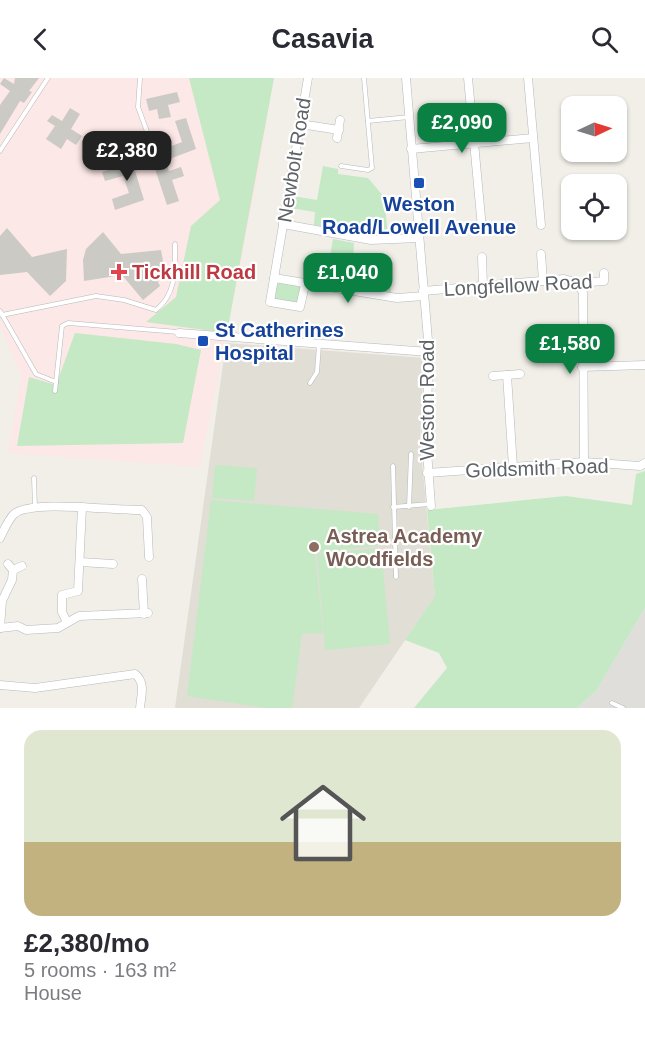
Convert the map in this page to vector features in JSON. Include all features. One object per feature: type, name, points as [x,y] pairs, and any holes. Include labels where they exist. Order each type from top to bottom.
[{"type":"street","name":"Newbolt Road","points":[[305,285],[300,307],[272,303],[274,278],[308,78]]},
{"type":"street","name":"Weston Road","points":[[406,78],[429,352],[426,437],[431,505]]},
{"type":"street","points":[[468,78],[482,228]]},
{"type":"street","points":[[528,78],[541,225]]},
{"type":"street","points":[[300,124],[338,134],[340,120]]},
{"type":"street","points":[[411,149],[533,138]]},
{"type":"street","points":[[283,224],[371,240],[419,238]]},
{"type":"street","points":[[541,254],[543,281]]},
{"type":"street","points":[[482,257],[483,286]]},
{"type":"street","name":"Longfellow Road","points":[[274,278],[305,285],[397,298],[483,286],[564,279],[578,283],[604,281],[604,273]]},
{"type":"street","points":[[578,283],[583,293],[584,462]]},
{"type":"street","points":[[179,333],[429,352]]},
{"type":"street","points":[[582,367],[645,365]]},
{"type":"street","points":[[493,376],[520,374]]},
{"type":"street","points":[[507,375],[513,467]]},
{"type":"street","name":"Goldsmith Road","points":[[428,473],[584,462],[640,466],[645,463]]},
{"type":"street","points":[[0,538],[15,513],[35,507],[82,507],[145,512],[149,557]]},
{"type":"street","points":[[67,622],[62,612],[62,595],[78,591],[82,507]]},
{"type":"street","points":[[80,562],[114,564]]},
{"type":"street","points":[[22,566],[10,567],[12,580],[1,600],[0,628],[18,626],[26,630],[58,628],[79,616],[146,614],[142,579]]},
{"type":"street","points":[[0,685],[34,688],[135,674],[141,678],[143,686],[140,708]]},
{"type":"lane","points":[[0,151],[48,78]]},
{"type":"lane","points":[[140,78],[138,107],[157,159]]},
{"type":"lane","points":[[341,166],[368,170],[372,168],[364,78]]},
{"type":"lane","points":[[368,121],[409,117]]},
{"type":"lane","points":[[143,164],[164,156]]},
{"type":"lane","points":[[56,382],[36,375],[1,313],[96,296],[124,300],[156,310],[170,294],[173,285],[175,244]]},
{"type":"lane","points":[[56,391],[61,331],[68,323],[179,333]]},
{"type":"lane","points":[[310,383],[317,372],[319,344]]},
{"type":"lane","points":[[409,507],[411,454]]},
{"type":"lane","points":[[393,466],[392,507],[396,577]]},
{"type":"lane","points":[[34,478],[35,507]]},
{"type":"lane","points":[[392,507],[431,505]]},
{"type":"lane","points":[[612,703],[623,708]]},
{"type":"shaded area","name":"Tickhill Road","points":[[0,78],[273,78],[262,157],[200,467],[8,453],[21,376],[0,327]]},
{"type":"shaded area","name":"Astrea Academy Woodfields","points":[[226,343],[424,358],[420,442],[435,596],[359,708],[175,708]]},
{"type":"shaded area","points":[[645,608],[645,708],[577,708],[596,691]]},
{"type":"green space","points":[[189,78],[274,78],[227,333],[146,322],[176,297],[191,226],[220,200]]},
{"type":"green space","points":[[323,166],[338,169],[338,174],[368,178],[384,197],[388,236],[314,225],[315,212],[290,208],[293,196],[317,200]]},
{"type":"green space","points":[[333,239],[354,243],[353,260],[330,257]]},
{"type":"green space","points":[[390,273],[391,293],[366,289],[367,280],[373,274]]},
{"type":"green space","points":[[279,283],[300,287],[298,303],[275,300],[276,287]]},
{"type":"green space","points":[[75,333],[176,344],[201,350],[183,443],[17,446],[29,377],[56,385]]},
{"type":"green space","points":[[215,465],[257,468],[254,501],[212,498]]},
{"type":"green space","points":[[645,471],[645,608],[596,691],[577,708],[414,708],[447,668],[439,653],[405,640],[435,596],[427,510],[566,496],[632,505],[636,474]]},
{"type":"green space","points":[[211,500],[378,514],[381,545],[315,553],[323,633],[302,634],[292,708],[265,708],[187,696]]},
{"type":"green space","points":[[381,548],[390,644],[325,650],[317,554]]},
{"type":"building","points":[[4,78],[14,84],[15,78],[39,78],[29,91],[32,92],[24,103],[20,101],[0,134],[0,105],[10,91],[0,84]]},
{"type":"building","points":[[177,92],[180,102],[168,105],[171,117],[159,119],[157,109],[149,111],[146,99]]},
{"type":"building","points":[[70,108],[80,114],[71,129],[82,136],[76,145],[67,139],[61,149],[46,139],[55,126],[47,121],[52,115],[62,121]]},
{"type":"building","points":[[186,118],[196,149],[172,158],[169,147],[182,142],[175,121]]},
{"type":"building","points":[[137,156],[142,168],[135,171],[144,200],[115,210],[112,199],[129,193],[123,176],[105,181],[102,172],[118,167],[116,163]]},
{"type":"building","points":[[167,165],[169,171],[181,167],[184,176],[172,180],[179,201],[167,205],[155,169]]},
{"type":"building","points":[[7,228],[32,257],[67,249],[66,281],[50,296],[27,272],[0,275],[0,236]]},
{"type":"building","points":[[103,232],[121,254],[161,250],[165,272],[162,272],[158,282],[160,286],[143,300],[122,275],[84,281],[83,260],[86,249]]},
{"type":"place","name":"Weston Road/Lowell Avenue","points":[[419,183]]},
{"type":"place","name":"Tickhill Road","points":[[119,272]]},
{"type":"place","name":"St Catherines Hospital","points":[[203,341]]},
{"type":"place","name":"Astrea Academy Woodfields","points":[[314,547]]}]
